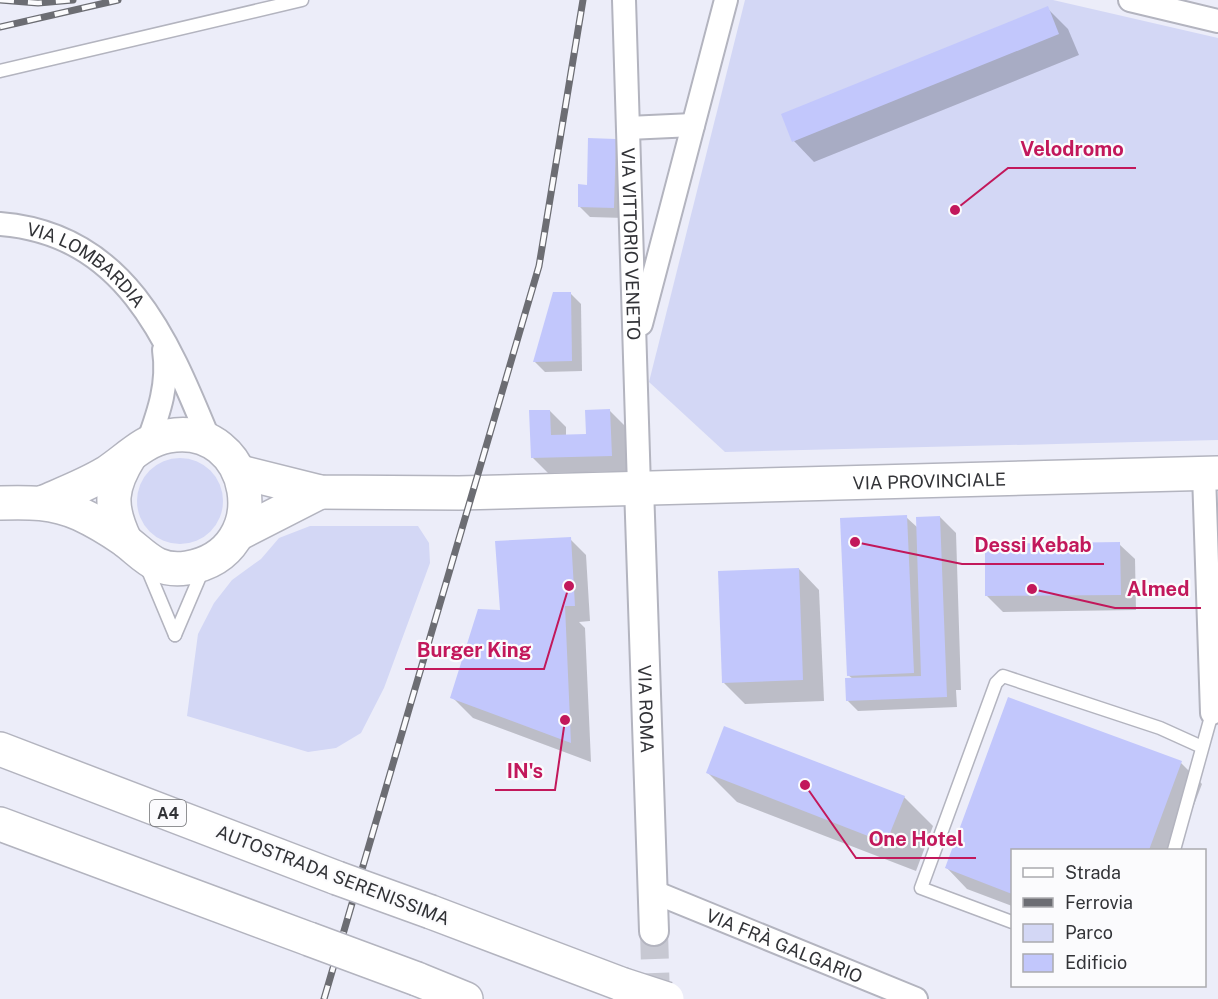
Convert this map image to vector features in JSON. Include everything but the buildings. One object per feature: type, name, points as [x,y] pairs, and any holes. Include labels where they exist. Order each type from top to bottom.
[{"type":"main road","points":[[0,503],[44,502],[78,513],[162,566],[184,568],[207,563],[225,550],[238,534],[245,513],[246,492],[240,472],[227,454],[210,442],[189,435],[168,436],[139,449],[86,483],[44,502]]},
{"type":"main road","points":[[133,548],[116,520],[113,497],[118,475],[139,449]]},
{"type":"main road","points":[[240,472],[320,492]]},
{"type":"main road","name":"VIA PROVINCIALE","points":[[320,492],[459,493],[1211,473]]},
{"type":"main road","points":[[238,534],[320,492]]},
{"type":"main road","name":"AUTOSTRADA SERENISSIMA","points":[[0,749],[337,878],[667,999]]},
{"type":"main road","points":[[0,824],[466,999]]},
{"type":"street","name":"VIA VITTORIO VENETO","points":[[624,0],[639,487]]},
{"type":"street","points":[[634,347],[726,0]]},
{"type":"street","points":[[1130,0],[1218,21]]},
{"type":"street","points":[[628,128],[693,125]]},
{"type":"street","name":"VIA LOMBARDIA","points":[[0,224],[48,233],[82,249],[102,262],[137,295],[155,326],[210,442]]},
{"type":"street","name":"VIA LOMBARDIA","points":[[139,449],[166,376],[165,351],[155,326]]},
{"type":"street","points":[[1211,473],[1212,713]]},
{"type":"street","name":"VIA ROMA","points":[[639,487],[654,931]]},
{"type":"street","name":"VIA FRÀ GALGARIO","points":[[654,892],[916,999]]},
{"type":"lane","points":[[0,71],[302,0]]},
{"type":"lane","points":[[133,548],[175,635],[207,563]]},
{"type":"lane","points":[[1011,922],[921,888],[996,683],[1003,676],[1160,728],[1202,747]]},
{"type":"lane","points":[[1174,849],[1212,713]]},
{"type":"green space","points":[[745,0],[1053,0],[1218,38],[1218,440],[725,452],[649,382]]},
{"type":"green space","points":[[172,458],[188,458],[211,470],[220,484],[223,501],[220,518],[211,532],[188,544],[172,544],[156,537],[144,525],[137,509],[137,493],[144,477],[156,465]]},
{"type":"green space","points":[[310,526],[418,526],[429,543],[430,563],[384,688],[361,733],[336,748],[308,752],[187,716],[198,634],[214,603],[232,580],[261,559],[279,538]]},
{"type":"tunnel","points":[[654,931],[656,999]]},
{"type":"railway","points":[[0,0],[38,3],[73,0]]},
{"type":"railway","points":[[0,27],[118,0]]},
{"type":"railway","points":[[324,999],[539,266],[583,0]]},
{"type":"place","name":"Velodromo","points":[[955,210]]},
{"type":"place","name":"Dessi Kebab","points":[[855,542]]},
{"type":"place","name":"Burger King","points":[[569,586]]},
{"type":"place","name":"Almed","points":[[1032,589]]},
{"type":"place","name":"IN's","points":[[565,720]]},
{"type":"place","name":"One Hotel","points":[[805,785]]}]
